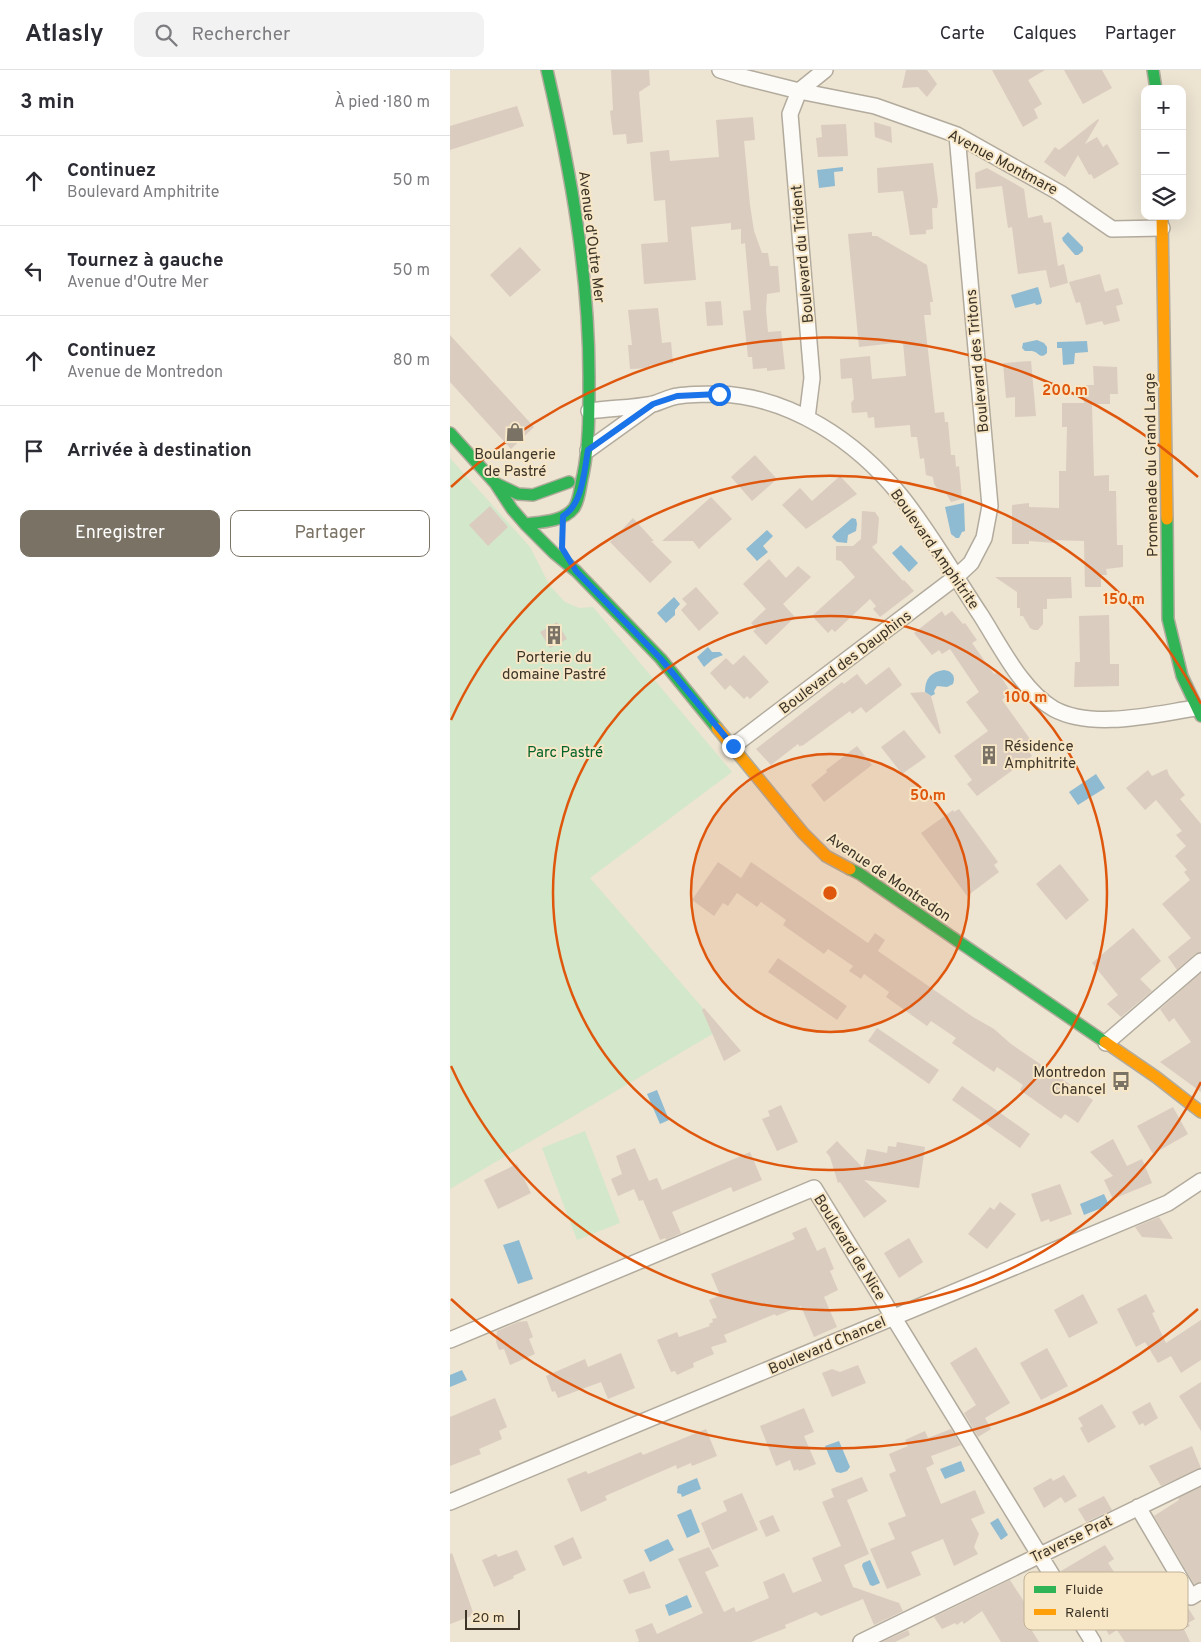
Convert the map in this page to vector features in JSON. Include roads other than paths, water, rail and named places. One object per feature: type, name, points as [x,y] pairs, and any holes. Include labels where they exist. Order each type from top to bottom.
[{"type":"street","name":"Avenue d'Outre Mer","points":[[547,70],[563,136],[578,222],[589,330],[588,450],[577,500],[572,511],[563,516]]},
{"type":"street","name":"Avenue Montmare","points":[[720,70],[798,91],[875,106],[957,135],[1060,193],[1112,229],[1162,222]]},
{"type":"street","points":[[798,91],[825,70]]},
{"type":"street","points":[[1153,70],[1155,85]]},
{"type":"street","name":"Boulevard du Trident","points":[[798,91],[790,114],[812,378],[808,418]]},
{"type":"street","name":"Boulevard des Tritons","points":[[956,577],[971,563],[984,538],[990,506],[957,135]]},
{"type":"street","name":"Promenade du Grand Large","points":[[1162,222],[1168,619],[1182,676],[1199,712]]},
{"type":"street","name":"Boulevard Amphitrite","points":[[589,411],[653,404],[677,396],[719,394],[759,399],[808,418],[840,438],[869,462],[899,494],[956,577],[1024,683],[1055,709],[1077,716],[1103,720],[1199,712]]},
{"type":"street","name":"Boulevard Amphitrite","points":[[588,450],[653,404]]},
{"type":"street","name":"Avenue d'Outre Mer","points":[[576,440],[589,411]]},
{"type":"street","name":"Avenue de Montredon","points":[[450,433],[495,483],[512,509],[525,524],[554,553],[576,571],[661,659],[802,833],[826,856],[860,874],[1156,1076],[1201,1112]]},
{"type":"street","points":[[561,533],[571,470]]},
{"type":"street","points":[[495,483],[518,494],[533,495],[569,482]]},
{"type":"street","points":[[525,524],[552,520],[563,516]]},
{"type":"street","points":[[562,548],[576,571]]},
{"type":"street","name":"Boulevard des Dauphins","points":[[733,746],[956,577]]},
{"type":"street","points":[[1106,1043],[1201,960]]},
{"type":"street","name":"Boulevard Chancel","points":[[450,1502],[1168,1203],[1201,1181]]},
{"type":"street","name":"Boulevard de Nice","points":[[450,1340],[814,1188],[1050,1572]]},
{"type":"street","name":"Traverse Prat","points":[[861,1642],[1039,1554],[1201,1478]]},
{"type":"street","points":[[1138,1507],[1176,1572]]},
{"type":"street","points":[[1188,1592],[1191,1597],[1201,1591]]},
{"type":"street","name":"Boulevard de Nice","points":[[1086,1630],[1093,1642]]},
{"type":"water","points":[[843,167],[843,171],[834,172],[835,186],[819,188],[817,170]]},
{"type":"water","points":[[1068,232],[1083,247],[1083,251],[1078,255],[1075,255],[1063,241],[1062,238]]},
{"type":"water","points":[[1038,287],[1042,301],[1041,304],[1036,305],[1035,303],[1015,308],[1011,295]]},
{"type":"water","points":[[1037,340],[1044,343],[1047,347],[1047,353],[1043,356],[1032,351],[1025,351],[1022,348],[1023,343]]},
{"type":"water","points":[[1087,341],[1088,352],[1075,353],[1074,364],[1063,365],[1062,348],[1057,348],[1057,342]]},
{"type":"water","points":[[964,503],[965,531],[962,532],[959,538],[956,538],[951,534],[945,507]]},
{"type":"water","points":[[852,518],[856,519],[856,531],[848,535],[847,543],[837,542],[832,537]]},
{"type":"water","points":[[767,530],[773,536],[763,546],[768,552],[757,561],[746,549]]},
{"type":"water","points":[[901,545],[918,563],[909,572],[892,553]]},
{"type":"water","points":[[674,597],[680,604],[675,610],[675,615],[666,623],[657,613]]},
{"type":"water","points":[[708,647],[712,652],[720,652],[723,655],[713,659],[704,667],[697,657]]},
{"type":"water","points":[[944,670],[953,674],[953,684],[947,687],[937,686],[934,691],[935,694],[931,696],[925,692],[926,683],[930,676]]},
{"type":"water","points":[[1096,774],[1105,788],[1078,805],[1069,792]]},
{"type":"water","points":[[657,1090],[669,1120],[660,1124],[647,1094]]},
{"type":"water","points":[[1104,1194],[1109,1205],[1084,1215],[1080,1204]]},
{"type":"water","points":[[519,1240],[533,1279],[518,1284],[503,1245]]},
{"type":"water","points":[[462,1370],[467,1380],[450,1387],[450,1375]]},
{"type":"water","points":[[839,1441],[850,1467],[847,1471],[841,1473],[836,1472],[825,1446]]},
{"type":"water","points":[[961,1461],[965,1471],[945,1479],[940,1469]]},
{"type":"water","points":[[697,1478],[701,1489],[682,1497],[681,1494],[677,1493],[678,1486]]},
{"type":"water","points":[[691,1509],[700,1532],[687,1538],[677,1515]]},
{"type":"water","points":[[998,1518],[1008,1535],[1001,1540],[990,1523]]},
{"type":"water","points":[[668,1539],[674,1550],[650,1562],[644,1550]]},
{"type":"water","points":[[870,1560],[880,1583],[873,1586],[870,1585],[862,1566],[863,1563]]},
{"type":"water","points":[[687,1595],[692,1607],[669,1616],[665,1605]]},
{"type":"place","name":"Boulangerie de Pastré","points":[[515,432]]},
{"type":"place","name":"Porterie du domaine Pastré","points":[[554,635]]},
{"type":"place","name":"Résidence Amphitrite","points":[[989,755]]},
{"type":"place","name":"Montredon Chancel","points":[[1121,1081]]},
{"type":"park label","name":"Parc Pastré","points":[[565,752]]}]
